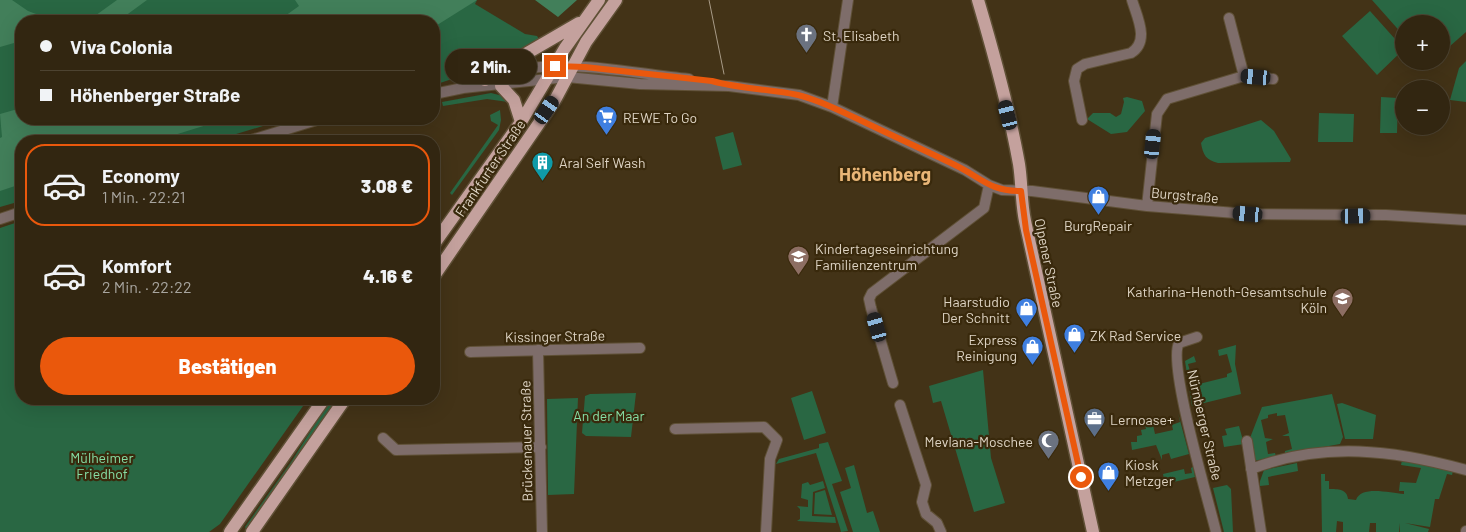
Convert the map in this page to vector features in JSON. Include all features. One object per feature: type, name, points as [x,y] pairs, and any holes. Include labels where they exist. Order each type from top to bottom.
[{"type":"main road","name":"Frankfurter Straße","points":[[440,236],[521,122],[555,66],[599,0]]},
{"type":"main road","name":"Frankfurter Straße","points":[[440,267],[555,100],[586,42],[616,0]]},
{"type":"main road","name":"Olpener Straße","points":[[978,0],[1019,164],[1026,230],[1093,532]]},
{"type":"main road","points":[[485,80],[498,70],[586,19]]},
{"type":"main road","points":[[501,86],[514,100],[521,122]]},
{"type":"main road","points":[[458,210],[472,221]]},
{"type":"main road","points":[[233,531],[320,405]]},
{"type":"main road","points":[[252,532],[342,405]]},
{"type":"street","points":[[832,107],[848,0]]},
{"type":"street","points":[[1082,120],[1074,81],[1077,69],[1085,64],[1131,53],[1137,50],[1141,42],[1142,32],[1132,0]]},
{"type":"street","points":[[1229,18],[1244,76]]},
{"type":"street","points":[[440,93],[463,88],[524,69],[555,66],[569,72],[712,81],[729,86],[799,95],[832,107],[966,170],[989,186],[984,208],[872,293],[870,299],[872,308],[893,383]]},
{"type":"street","points":[[463,88],[501,86],[549,78],[569,72]]},
{"type":"street","points":[[1147,206],[1156,114],[1167,99],[1244,76],[1273,79]]},
{"type":"street","points":[[268,135],[300,125]]},
{"type":"street","name":"Burgstraße","points":[[989,186],[1002,190],[1147,206],[1248,214],[1386,215],[1466,220]]},
{"type":"street","points":[[0,219],[15,214]]},
{"type":"street","name":"Nürnberger Straße","points":[[1197,337],[1178,344],[1176,362],[1216,532]]},
{"type":"street","name":"Kissinger Straße","points":[[470,352],[640,348]]},
{"type":"street","name":"Brückenauer Straße","points":[[538,350],[542,532]]},
{"type":"street","points":[[900,405],[926,485],[922,502],[926,514],[937,522],[940,532]]},
{"type":"street","points":[[675,429],[764,427],[778,440],[770,459],[766,532]]},
{"type":"street","points":[[383,438],[396,450],[541,447]]},
{"type":"street","points":[[1247,441],[1261,532]]},
{"type":"street","points":[[1251,469],[1301,457],[1360,450],[1413,456],[1466,470]]},
{"type":"green space","points":[[0,0],[477,0],[475,4],[525,34],[537,36],[541,42],[482,69],[440,83],[440,15],[15,15],[15,125],[266,125],[233,135],[15,135],[15,203],[0,207]]},
{"type":"green space","points":[[0,0],[12,0],[28,11],[39,15],[15,15],[15,43],[0,47]]},
{"type":"green space","points":[[117,0],[147,0],[126,15],[96,15]]},
{"type":"green space","points":[[295,0],[477,0],[440,23],[440,15],[286,15],[299,6]]},
{"type":"green space","points":[[535,0],[577,0],[558,17]]},
{"type":"green space","points":[[1372,0],[1466,0],[1466,32],[1450,46],[1450,15],[1395,15],[1395,26]]},
{"type":"green space","points":[[1370,11],[1395,39],[1395,58],[1377,75],[1342,36]]},
{"type":"green space","points":[[1466,61],[1466,102],[1450,100],[1459,68]]},
{"type":"green space","points":[[491,93],[503,96],[508,102],[487,99],[443,106],[442,102]]},
{"type":"green space","points":[[1127,97],[1142,101],[1145,111],[1127,132],[1111,134],[1087,119],[1093,113],[1110,113],[1116,117],[1121,114],[1123,98]]},
{"type":"green space","points":[[1381,97],[1395,98],[1395,133],[1380,133]]},
{"type":"green space","points":[[15,110],[15,125],[207,125],[174,135],[15,135],[15,186],[0,191],[0,138],[2,137],[0,114]]},
{"type":"green space","points":[[500,110],[499,130],[452,195],[450,193],[498,125],[491,121],[490,115]]},
{"type":"green space","points":[[1319,113],[1354,114],[1353,142],[1318,142]]},
{"type":"green space","points":[[1261,120],[1274,131],[1291,159],[1290,162],[1218,163],[1208,159],[1204,154],[1201,143],[1205,138]]},
{"type":"green space","points":[[733,132],[742,165],[723,170],[715,137]]},
{"type":"green space","name":"Mülheimer Friedhof","points":[[15,223],[15,405],[304,405],[220,524],[209,532],[0,532],[0,228]]},
{"type":"green space","points":[[1236,345],[1235,364],[1241,394],[1192,406],[1185,361],[1194,356],[1196,362],[1188,364],[1193,382],[1198,381],[1199,384],[1227,377],[1227,374],[1232,372],[1227,354],[1219,356],[1218,350]]},
{"type":"green space","points":[[983,370],[991,458],[1005,503],[974,512],[941,401],[933,403],[929,386]]},
{"type":"green space","points":[[812,391],[826,433],[804,440],[791,398]]},
{"type":"green space","name":"An der Maar","points":[[636,393],[631,437],[586,436],[582,433],[585,396],[590,394]]},
{"type":"green space","points":[[1332,394],[1343,437],[1340,444],[1285,454],[1285,451],[1292,449],[1289,436],[1282,436],[1289,433],[1285,415],[1277,416],[1277,413],[1268,415],[1268,418],[1261,420],[1265,438],[1273,439],[1266,442],[1268,454],[1275,453],[1276,456],[1254,461],[1250,438],[1262,407]]},
{"type":"green space","points":[[578,398],[574,494],[548,495],[547,399]]},
{"type":"green space","points":[[1342,403],[1376,415],[1373,439],[1345,439],[1337,404]]},
{"type":"green space","points":[[327,405],[335,405],[246,529],[245,527],[291,462]]},
{"type":"green space","points":[[1178,413],[1189,454],[1171,459],[1169,453],[1162,455],[1162,460],[1156,445],[1132,450],[1131,442],[1137,442],[1137,436],[1142,435],[1141,430],[1146,429],[1144,420],[1147,426],[1153,425],[1155,434],[1173,430],[1172,425],[1180,422]]},
{"type":"green space","points":[[1239,426],[1244,444],[1224,447],[1222,436],[1227,435],[1225,429]]},
{"type":"green space","points":[[828,442],[842,481],[832,484],[848,531],[841,532],[816,453],[776,464],[779,459],[819,448],[819,444]]},
{"type":"green space","points":[[1402,460],[1453,471],[1452,475],[1447,474],[1439,499],[1435,499],[1430,527],[1405,523],[1429,529],[1428,532],[1400,532],[1400,523],[1399,532],[1376,532],[1376,523],[1370,523],[1369,532],[1343,532],[1343,522],[1337,521],[1336,532],[1322,532],[1321,474],[1325,474],[1325,481],[1329,481],[1329,489],[1344,491],[1348,499],[1356,500],[1359,495],[1370,491],[1404,494],[1404,491],[1399,491],[1400,482],[1416,483],[1421,468],[1401,465]]},
{"type":"green space","points":[[1297,463],[1298,471],[1268,477],[1269,485],[1260,486],[1264,470]]},
{"type":"green space","points":[[854,465],[867,513],[873,511],[880,532],[853,532],[840,492],[851,488],[845,468]]},
{"type":"green space","points":[[1193,467],[1195,477],[1165,484],[1163,474],[1184,469],[1185,474],[1192,473],[1191,468]]},
{"type":"green space","points":[[823,481],[825,488],[813,492],[812,516],[835,517],[836,523],[797,521],[800,519],[800,509],[797,506],[808,507],[808,500],[801,498],[802,484],[808,482],[810,485]]},
{"type":"green space","points":[[1227,485],[1231,489],[1233,532],[1224,532],[1213,488]]},
{"type":"green space","points":[[825,490],[832,515],[814,514],[815,493]]},
{"type":"tram line","points":[[709,0],[724,74]]},
{"type":"place","name":"St. Elisabeth","points":[[807,54]]},
{"type":"place","name":"REWE To Go","points":[[607,136]]},
{"type":"place","name":"Aral Self Wash","points":[[543,181]]},
{"type":"place","name":"BurgRepair","points":[[1098,216]]},
{"type":"place","name":"Kindertageseinrichtung Familienzentrum","points":[[799,275]]},
{"type":"place","name":"Katharina-Henoth-Gesamtschule Köln","points":[[1343,318]]},
{"type":"place","name":"Haarstudio Der Schnitt","points":[[1026,328]]},
{"type":"place","name":"ZK Rad Service","points":[[1074,354]]},
{"type":"place","name":"Express Reinigung","points":[[1033,366]]},
{"type":"place","name":"Lernoase+","points":[[1094,438]]},
{"type":"place","name":"Mevlana-Moschee","points":[[1049,460]]},
{"type":"place","name":"Kiosk Metzger","points":[[1109,491]]},
{"type":"district","name":"Höhenberg","points":[[885,173]]},
{"type":"route","points":[[555,66],[585,67],[712,81],[729,86],[799,95],[832,107],[966,170],[989,186],[1002,190],[1021,191],[1026,230],[1081,477]]}]
